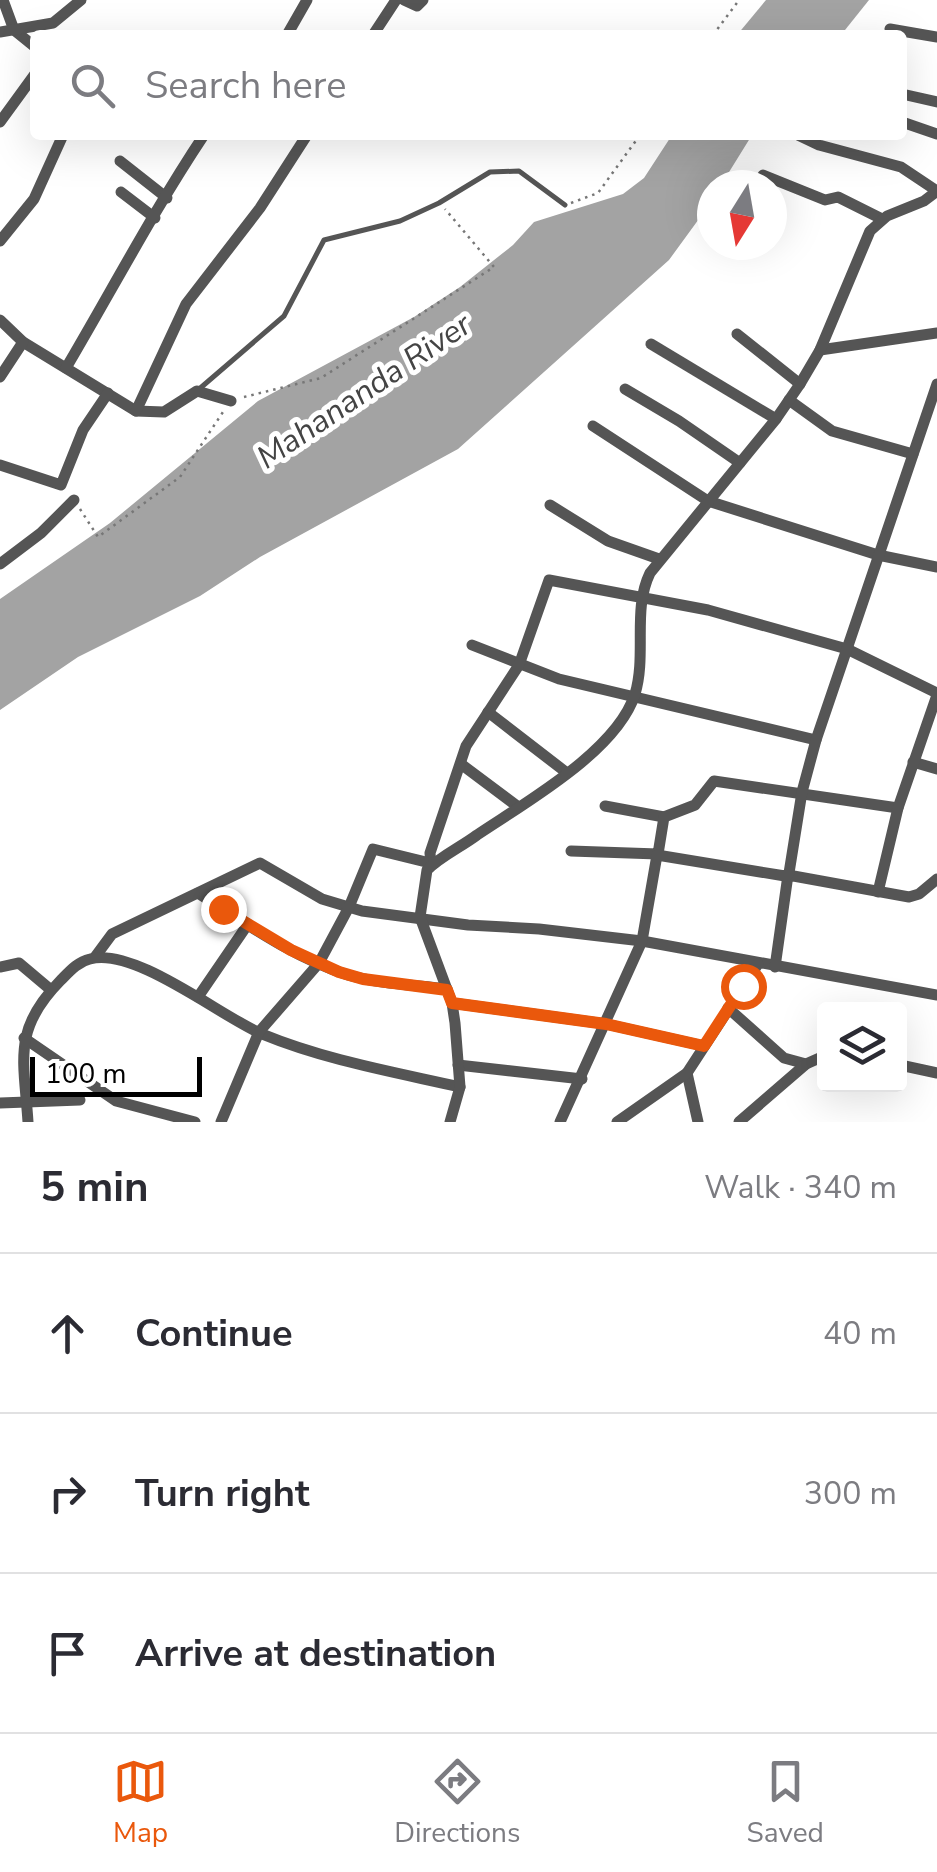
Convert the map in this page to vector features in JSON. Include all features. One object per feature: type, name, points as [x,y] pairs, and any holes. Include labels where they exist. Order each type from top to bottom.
[{"type":"street","points":[[2,0],[14,30],[30,43]]},
{"type":"street","points":[[0,32],[53,23],[80,0]]},
{"type":"street","points":[[290,30],[307,0]]},
{"type":"street","points":[[375,30],[396,0]]},
{"type":"street","points":[[404,0],[417,6],[423,0]]},
{"type":"street","points":[[890,29],[897,30]]},
{"type":"street","points":[[907,32],[937,36]]},
{"type":"street","points":[[0,122],[30,81]]},
{"type":"street","points":[[907,95],[937,102]]},
{"type":"street","points":[[907,124],[937,134]]},
{"type":"street","points":[[0,241],[34,199],[60,140]]},
{"type":"street","points":[[66,368],[197,140]]},
{"type":"street","points":[[136,411],[186,304],[260,208],[304,140]]},
{"type":"street","points":[[450,1122],[460,1087],[452,1003],[420,917],[424,876],[431,864],[598,749],[634,697],[641,642],[641,598],[659,560],[800,384],[820,350],[864,240],[882,220],[937,191],[901,167],[808,140]]},
{"type":"street","points":[[120,162],[167,198]]},
{"type":"street","points":[[787,185],[825,200],[838,197],[882,220]]},
{"type":"street","points":[[122,192],[155,218]]},
{"type":"street","points":[[0,320],[23,342],[136,411],[164,412],[197,391],[230,401]]},
{"type":"street","points":[[820,350],[937,332]]},
{"type":"street","points":[[737,334],[800,384]]},
{"type":"street","points":[[0,377],[23,342]]},
{"type":"street","points":[[652,344],[776,418]]},
{"type":"street","points":[[776,967],[802,792],[816,740],[937,384]]},
{"type":"street","points":[[625,390],[740,463]]},
{"type":"street","points":[[0,465],[63,484],[84,430],[108,392]]},
{"type":"street","points":[[789,400],[832,431],[913,454]]},
{"type":"street","points":[[593,426],[708,501],[878,555],[937,567]]},
{"type":"street","points":[[0,564],[41,533],[74,500]]},
{"type":"street","points":[[550,505],[608,540],[659,560]]},
{"type":"street","points":[[431,864],[430,853],[466,746],[519,664],[549,580],[708,610],[847,649],[937,694],[898,808],[878,892]]},
{"type":"street","points":[[472,645],[558,679],[816,740]]},
{"type":"street","points":[[488,712],[567,773]]},
{"type":"street","points":[[913,762],[937,770]]},
{"type":"street","points":[[461,764],[517,806]]},
{"type":"street","points":[[605,806],[664,817],[694,806],[714,781],[898,808]]},
{"type":"street","points":[[560,1122],[642,941],[664,817]]},
{"type":"street","points":[[221,1122],[259,1032],[319,963],[374,848],[431,864]]},
{"type":"street","points":[[571,851],[658,854],[912,896],[937,879]]},
{"type":"street","points":[[28,1122],[24,1038],[51,990],[74,966],[95,958],[112,934],[260,864],[322,899],[349,907],[468,925],[642,941],[937,996]]},
{"type":"street","points":[[198,894],[319,963],[363,979],[447,990]]},
{"type":"street","points":[[198,997],[248,924]]},
{"type":"street","points":[[95,958],[155,973],[259,1032],[345,1060],[460,1087]]},
{"type":"street","points":[[0,967],[19,963],[51,990]]},
{"type":"street","points":[[617,1122],[687,1073],[758,964]]},
{"type":"street","points":[[452,1003],[606,1024],[704,1046]]},
{"type":"street","points":[[728,1008],[784,1058],[806,1064]]},
{"type":"street","points":[[24,1038],[116,1102],[194,1122]]},
{"type":"street","points":[[738,1122],[806,1064],[817,1059]]},
{"type":"street","points":[[458,1065],[582,1079]]},
{"type":"street","points":[[907,1067],[937,1073]]},
{"type":"street","points":[[687,1073],[698,1122]]},
{"type":"street","points":[[0,1103],[80,1100]]},
{"type":"lane","points":[[197,391],[284,316],[324,240],[400,222],[490,172],[519,171],[565,205]]},
{"type":"path","points":[[717,30],[738,0]]},
{"type":"path","points":[[565,205],[598,193],[636,140]]},
{"type":"path","points":[[74,500],[98,537],[180,477],[230,401],[320,378],[494,267],[440,202]]},
{"type":"water","points":[[766,0],[869,0],[845,30],[741,30]]},
{"type":"water","name":"Mahananda River","points":[[669,140],[749,140],[730,170],[697,170],[697,222],[669,260],[458,449],[260,557],[200,596],[78,657],[0,710],[0,599],[110,523],[258,401],[414,317],[460,287],[513,245],[534,222],[623,194],[644,178]]},
{"type":"route","points":[[223,909],[291,950],[350,976],[447,990],[452,1003],[606,1024],[704,1046],[743,986]]}]
